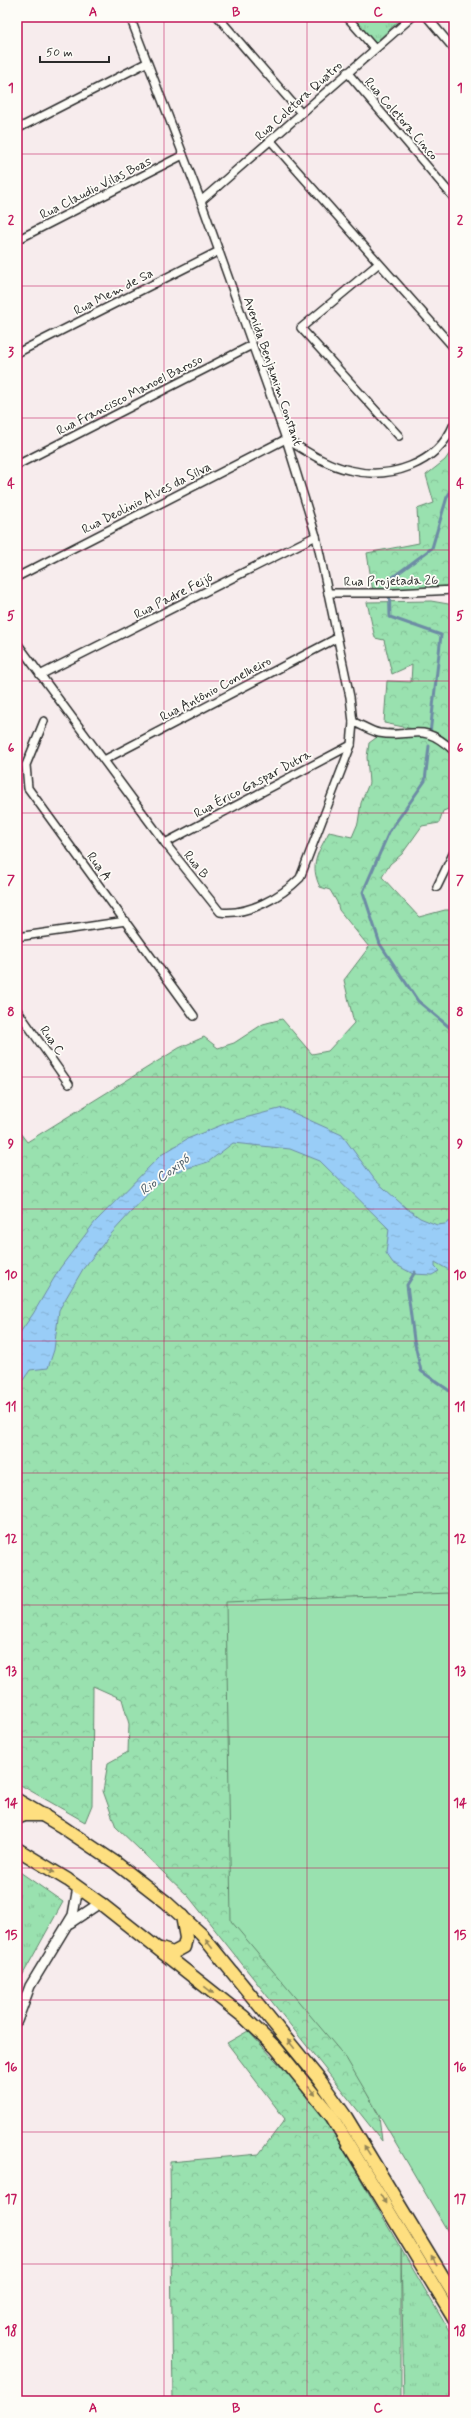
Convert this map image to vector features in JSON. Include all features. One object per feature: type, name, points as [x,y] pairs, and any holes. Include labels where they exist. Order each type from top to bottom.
[{"type":"main road","points":[[17,1800],[45,1815],[116,1862],[182,1916],[201,1934],[319,2079],[346,2116],[454,2295]]},
{"type":"main road","points":[[17,1818],[25,1815],[45,1815]]},
{"type":"main road","points":[[17,1849],[78,1887],[100,1903],[256,2028],[315,2094],[366,2171],[454,2319]]},
{"type":"main road","points":[[153,1944],[173,1953],[184,1947],[186,1938],[182,1916]]},
{"type":"street","points":[[218,17],[301,113]]},
{"type":"street","points":[[347,17],[374,48]]},
{"type":"street","name":"Rua Coletora Quatro","points":[[201,201],[271,141],[374,48],[412,17]]},
{"type":"street","points":[[427,17],[454,50]]},
{"type":"street","name":"Avenida Benjamim Constant","points":[[133,19],[146,63],[201,201],[286,439],[316,536],[350,697],[353,722],[351,745]]},
{"type":"street","points":[[17,129],[146,63]]},
{"type":"street","name":"Rua Coletora Cinco","points":[[347,72],[454,198]]},
{"type":"street","points":[[271,141],[378,264],[454,348]]},
{"type":"street","name":"Rua Claudio Vilas Boas","points":[[17,240],[183,155]]},
{"type":"street","name":"Rua Mem de Sa","points":[[17,353],[219,250]]},
{"type":"street","points":[[378,264],[301,328],[399,436]]},
{"type":"street","name":"Rua Francisco Manoel Baroso","points":[[17,465],[252,345]]},
{"type":"street","points":[[286,439],[329,464],[348,470],[370,473],[395,471],[419,464],[437,449],[454,424]]},
{"type":"street","name":"Rua Deolinio Alves da Silva","points":[[17,577],[286,439]]},
{"type":"street","name":"Rua Padre Feijó","points":[[40,675],[316,536]]},
{"type":"street","name":"Rua Projetada 26","points":[[328,593],[395,593],[454,590]]},
{"type":"street","name":"Rua Antônio Conelheiro","points":[[104,760],[337,638]]},
{"type":"street","name":"Rua B","points":[[17,643],[165,843],[220,912],[230,914],[248,910],[283,892],[300,878],[351,745]]},
{"type":"street","name":"Rua A","points":[[44,721],[26,765],[28,788],[194,1016]]},
{"type":"street","points":[[353,722],[377,732],[422,732],[436,737],[454,751]]},
{"type":"street","name":"Rua Érico Gaspar Dutra","points":[[165,843],[351,745]]},
{"type":"street","points":[[437,887],[454,852]]},
{"type":"street","points":[[17,937],[126,921]]},
{"type":"street","name":"Rua C","points":[[17,1010],[69,1084]]},
{"type":"street","points":[[17,2021],[30,1986],[69,1924],[76,1904],[78,1887]]},
{"type":"street","points":[[69,1924],[100,1903]]},
{"type":"green space","points":[[353,17],[403,17],[375,43]]},
{"type":"green space","points":[[454,447],[454,588],[373,592],[367,553],[419,543],[417,509],[434,503],[426,475],[445,460]]},
{"type":"green space","points":[[431,601],[454,605],[454,735],[449,744],[424,732],[451,752],[454,766],[455,784],[454,807],[443,811],[439,823],[422,826],[402,854],[390,864],[382,877],[419,917],[445,910],[454,910],[454,1682],[448,1658],[351,2063],[379,2116],[382,2141],[189,1897],[116,1827],[103,1791],[108,1763],[128,1752],[129,1724],[122,1699],[93,1686],[92,1805],[85,1822],[17,1783],[17,1129],[27,1142],[179,1048],[204,1037],[218,1048],[234,1043],[263,1024],[282,1019],[312,1054],[328,1051],[354,1023],[344,980],[369,947],[339,910],[337,902],[330,890],[320,887],[315,872],[316,859],[329,832],[352,837],[358,823],[361,803],[369,783],[367,757],[369,743],[388,729],[418,730],[384,723],[387,681],[411,682],[412,665],[392,674],[384,640],[375,638],[367,602]]},
{"type":"green space","points":[[450,1593],[454,1686],[454,2242],[346,2058],[231,1921],[226,1602]]},
{"type":"green space","points":[[17,1870],[63,1902],[17,1985]]},
{"type":"green space","points":[[248,2031],[319,2107],[401,2249],[401,2401],[173,2401],[170,2162],[259,2154],[285,2119],[227,2043]]},
{"type":"green space","points":[[401,2249],[454,2339],[454,2401],[404,2401]]},
{"type":"water","name":"Rio Coxipó","points":[[283,1108],[342,1135],[375,1180],[406,1208],[420,1218],[437,1225],[445,1224],[454,1219],[454,1270],[447,1269],[435,1262],[435,1267],[439,1271],[432,1275],[413,1274],[393,1263],[386,1253],[389,1229],[320,1161],[290,1149],[233,1143],[208,1162],[172,1173],[153,1188],[111,1234],[83,1269],[59,1310],[54,1350],[48,1368],[30,1370],[17,1389],[17,1337],[33,1314],[60,1268],[95,1222],[161,1155],[187,1139],[229,1122]]},
{"type":"waterway","points":[[430,734],[441,635],[390,617],[389,580],[432,548],[447,497],[454,486]]},
{"type":"waterway","points":[[429,746],[425,781],[389,832],[363,892],[380,944],[418,1001],[454,1031]]},
{"type":"waterway","points":[[415,1272],[407,1285],[414,1340],[421,1371],[454,1394]]}]
